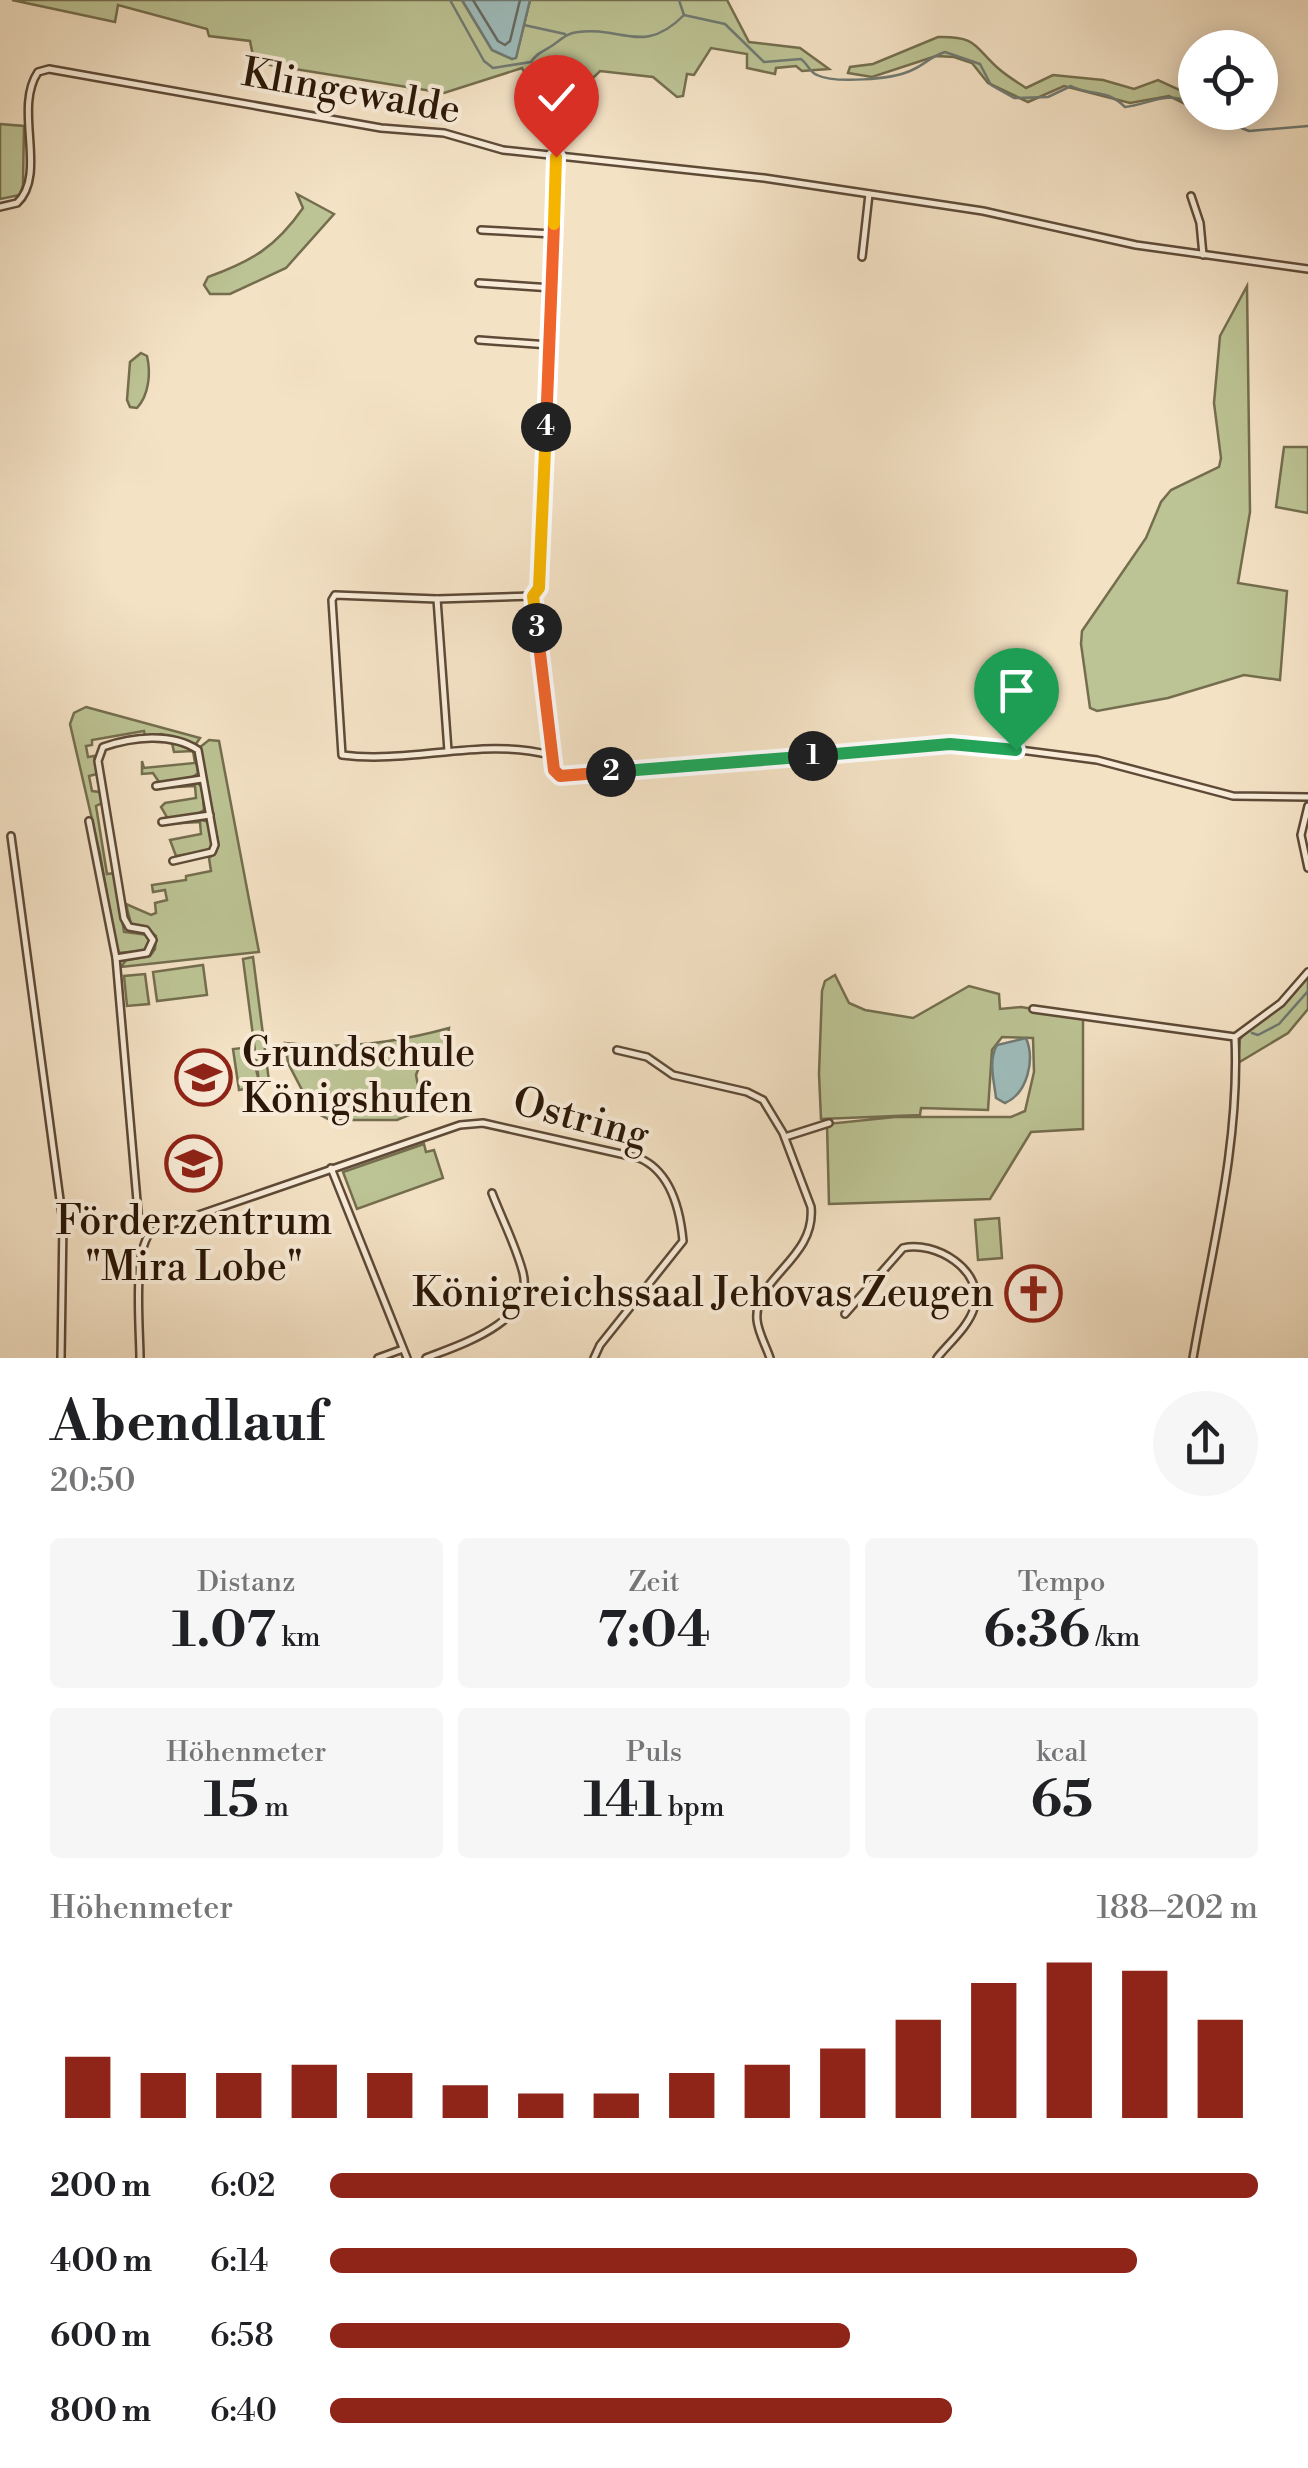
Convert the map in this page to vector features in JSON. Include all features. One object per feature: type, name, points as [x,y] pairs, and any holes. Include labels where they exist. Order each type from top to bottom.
[{"type":"street","name":"Klingewalde","points":[[0,207],[17,203],[28,190],[27,112],[33,78],[45,69],[381,128],[444,133],[503,150],[714,171],[870,194],[982,211],[1136,245],[1308,269]]},
{"type":"street","points":[[556,157],[542,538],[539,588],[533,596],[550,755],[560,776],[950,744],[1096,760],[1233,796],[1308,798]]},
{"type":"street","points":[[862,257],[870,194]]},
{"type":"street","points":[[1192,196],[1203,255]]},
{"type":"street","points":[[481,230],[554,234]]},
{"type":"street","points":[[480,283],[552,288]]},
{"type":"street","points":[[479,340],[549,345]]},
{"type":"street","points":[[533,596],[437,599],[338,593],[332,598],[342,754],[370,758],[518,748],[550,755]]},
{"type":"street","points":[[437,599],[448,752]]},
{"type":"street","points":[[116,958],[144,954],[153,940],[146,930],[129,927],[124,918],[99,751],[111,744],[147,738],[169,740],[198,750],[215,841],[212,852],[173,861]]},
{"type":"street","points":[[156,786],[202,779]]},
{"type":"street","points":[[1308,806],[1301,834],[1308,868]]},
{"type":"street","points":[[162,822],[210,815]]},
{"type":"street","points":[[89,821],[116,958],[139,1224],[146,1235]]},
{"type":"street","points":[[11,836],[63,1222],[61,1358]]},
{"type":"street","points":[[1033,1009],[1235,1037],[1280,1003],[1308,972]]},
{"type":"street","points":[[1193,1358],[1236,1098],[1235,1037]]},
{"type":"street","points":[[617,1050],[646,1057],[673,1075],[756,1095],[770,1106],[785,1137],[812,1223],[806,1240],[760,1300],[757,1322],[770,1358]]},
{"type":"street","name":"Ostring","points":[[331,1168],[483,1122],[609,1150],[657,1166],[681,1221],[683,1241],[600,1345],[594,1358]]},
{"type":"street","points":[[785,1137],[829,1123]]},
{"type":"street","points":[[140,1358],[140,1259],[146,1235],[165,1224],[331,1168],[407,1358]]},
{"type":"street","points":[[426,1358],[493,1330],[524,1291],[524,1276],[492,1193]]},
{"type":"street","points":[[845,1314],[902,1248],[916,1245],[938,1249],[971,1280],[976,1302],[970,1317],[937,1358]]},
{"type":"street","points":[[378,1358],[404,1349]]},
{"type":"green space","points":[[12,0],[462,0],[492,50],[512,59],[516,57],[530,0],[727,0],[749,42],[800,48],[829,69],[802,71],[796,66],[776,68],[775,74],[747,68],[747,54],[711,48],[694,75],[687,74],[683,96],[677,97],[653,77],[600,71],[589,82],[550,76],[540,86],[528,79],[522,68],[444,93],[254,61],[250,41],[209,36],[207,29],[118,5],[115,22]]},
{"type":"green space","points":[[938,37],[961,38],[1026,88],[1053,75],[1103,80],[1134,89],[1158,80],[1178,89],[1178,100],[1169,96],[1130,103],[1064,86],[1028,102],[988,83],[972,63],[954,57],[936,56],[872,77],[848,73],[850,67],[873,64]]},
{"type":"green space","points":[[0,124],[24,126],[20,195],[0,199]]},
{"type":"green space","points":[[297,194],[334,214],[286,268],[230,294],[210,294],[204,285],[208,277],[262,251],[293,222],[303,208]]},
{"type":"green space","points":[[1247,286],[1250,512],[1238,583],[1287,591],[1280,680],[1244,675],[1168,698],[1097,711],[1090,708],[1082,631],[1146,538],[1161,502],[1171,490],[1219,467],[1214,403],[1220,336]]},
{"type":"green space","points":[[141,353],[147,356],[149,376],[137,408],[130,407],[127,400],[130,362]]},
{"type":"green space","points":[[1284,447],[1308,447],[1308,513],[1276,507]]},
{"type":"green space","points":[[86,707],[200,738],[196,744],[161,734],[145,736],[144,731],[92,740],[92,745],[86,746],[88,757],[94,756],[97,774],[89,776],[92,791],[100,792],[102,803],[96,806],[107,874],[115,873],[124,932],[148,935],[150,941],[145,951],[117,953],[100,854],[70,724],[74,713]]},
{"type":"green space","points":[[209,740],[219,741],[259,952],[121,967],[126,960],[150,956],[155,949],[156,936],[147,928],[131,924],[126,904],[151,915],[156,913],[155,903],[167,900],[165,890],[153,892],[152,885],[211,871],[209,858],[216,852],[218,842],[199,748]]},
{"type":"green space","points":[[172,743],[194,750],[198,773],[169,782],[159,782],[153,773],[142,774],[142,761],[144,768],[195,763],[193,751],[174,752]]},
{"type":"green space","points":[[194,782],[202,786],[204,810],[168,819],[161,807],[196,798],[195,786],[158,788]]},
{"type":"green space","points":[[198,819],[209,822],[212,848],[176,856],[170,840],[201,834],[200,822],[164,824]]},
{"type":"green space","points":[[253,957],[269,1081],[239,1090],[233,1049],[251,1047],[259,1082],[243,959]]},
{"type":"green space","points":[[203,965],[207,995],[157,1001],[153,972]]},
{"type":"green space","points":[[145,974],[149,1004],[127,1006],[124,976]]},
{"type":"green space","points":[[835,975],[849,1003],[865,1010],[913,1018],[969,986],[999,994],[1000,1009],[1021,1007],[1083,1017],[1083,1129],[1031,1132],[990,1199],[829,1204],[827,1124],[895,1117],[1011,1117],[1025,1111],[1034,1072],[1033,1038],[1002,1037],[992,1050],[988,1110],[921,1108],[920,1115],[821,1119],[822,991],[825,981]]},
{"type":"green space","points":[[1308,977],[1308,1009],[1288,1033],[1238,1063],[1240,1039],[1248,1029],[1284,1005]]},
{"type":"green space","points":[[449,1028],[447,1043],[424,1055],[416,1075],[419,1091],[437,1096],[436,1104],[397,1120],[330,1120],[313,1111],[288,1063],[285,1043],[368,1044]]},
{"type":"green space","points":[[424,1144],[426,1152],[434,1150],[443,1178],[357,1209],[343,1172]]},
{"type":"green space","points":[[999,1218],[1002,1258],[978,1260],[975,1220]]},
{"type":"water","points":[[462,0],[530,0],[516,58],[492,50]]},
{"type":"water","points":[[1026,1038],[1030,1056],[1028,1075],[1019,1092],[1005,1103],[996,1098],[994,1051],[997,1045]]},
{"type":"waterway","points":[[450,0],[484,61],[493,68],[531,62],[574,33],[593,31],[644,37],[670,27],[684,15],[725,24],[764,62],[801,59],[814,74],[825,78],[890,76],[910,71],[945,52],[980,64],[991,85],[1014,98],[1048,97],[1071,86],[1112,97],[1125,107],[1178,99]]},
{"type":"waterway","points":[[679,0],[684,15]]},
{"type":"waterway","points":[[524,25],[565,34]]},
{"type":"waterway","points":[[1278,129],[1308,126]]},
{"type":"waterway","points":[[1246,130],[1261,130]]},
{"type":"waterway","points":[[743,758],[760,757]]},
{"type":"waterway","points":[[607,767],[710,761]]},
{"type":"waterway","points":[[1252,1033],[1258,1035],[1279,1024],[1308,991]]},
{"type":"place","name":"Grundschule Königshufen","points":[[203,1077]]},
{"type":"place","name":"Förderzentrum \"Mira Lobe\"","points":[[194,1163]]},
{"type":"place","name":"Königreichssaal Jehovas Zeugen","points":[[1033,1294]]},
{"type":"route","points":[[556,157],[542,538],[539,588],[533,596],[554,770],[560,776],[950,744],[1016,750]]}]
